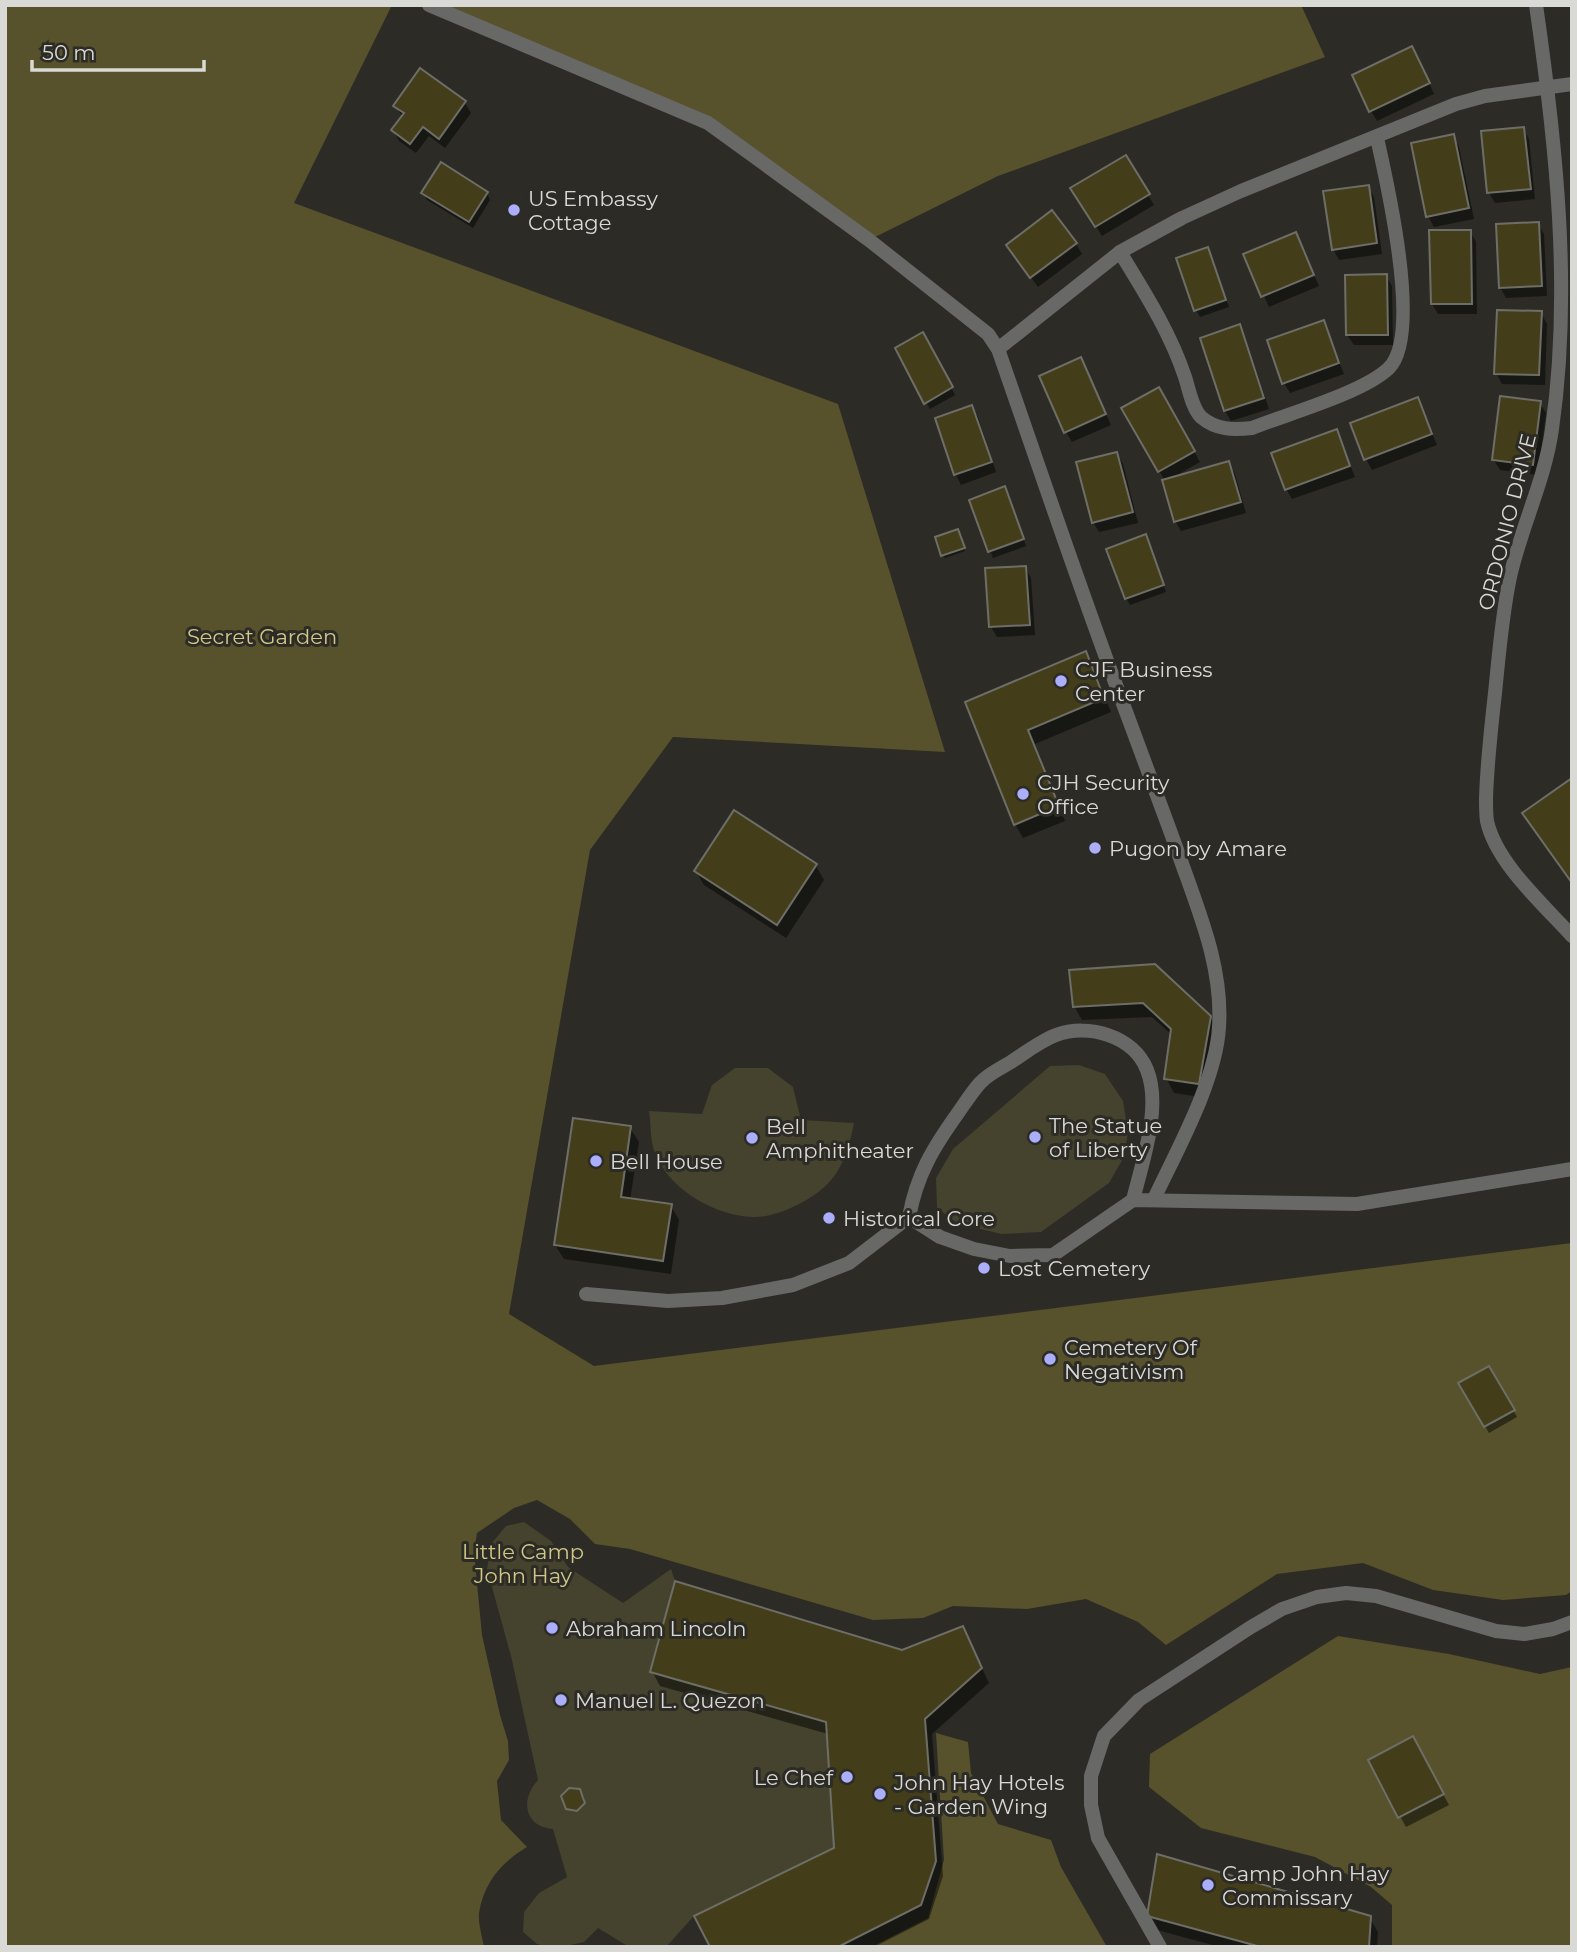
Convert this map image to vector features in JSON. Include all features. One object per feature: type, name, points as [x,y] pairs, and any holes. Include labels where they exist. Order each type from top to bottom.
[{"type":"street","points":[[429,5],[708,123],[891,257],[988,334],[998,349],[1189,884],[1215,966],[1220,996],[1219,1029],[1211,1066],[1198,1102],[1154,1199]]},
{"type":"street","name":"ORDONIO DRIVE","points":[[1536,5],[1548,89],[1559,223],[1557,391],[1552,433],[1542,475],[1518,546],[1506,598],[1499,645],[1486,799],[1487,821],[1496,845],[1508,864],[1572,936]]},
{"type":"street","points":[[998,349],[1120,252],[1182,218],[1241,191],[1456,104],[1485,96],[1572,84]]},
{"type":"street","points":[[1120,252],[1172,342],[1198,415],[1213,425],[1233,430],[1252,428],[1370,382],[1390,367],[1400,347],[1402,325],[1400,257],[1392,203],[1377,138]]},
{"type":"street","points":[[586,1294],[668,1301],[722,1298],[793,1285],[849,1263],[909,1217],[915,1188],[932,1150],[981,1081],[1057,1034],[1102,1032],[1120,1040],[1137,1054],[1147,1070],[1151,1091],[1148,1137],[1133,1200]]},
{"type":"street","points":[[909,1217],[940,1237],[974,1249],[1010,1256],[1053,1255],[1133,1200],[1357,1204],[1572,1169]]},
{"type":"street","points":[[1160,1947],[1098,1838],[1091,1805],[1090,1776],[1104,1736],[1139,1700],[1282,1609],[1317,1597],[1346,1593],[1376,1596],[1484,1628],[1524,1634],[1553,1629],[1572,1622]]},
{"type":"green space","name":"Secret Garden","points":[[5,5],[392,5],[294,203],[838,404],[945,752],[673,737],[590,850],[509,1314],[594,1366],[1572,1243],[1572,1591],[1566,1595],[1503,1600],[1433,1590],[1363,1563],[1277,1574],[1166,1645],[1138,1622],[1086,1599],[1027,1609],[953,1606],[923,1618],[873,1620],[630,1549],[595,1544],[570,1519],[537,1500],[514,1508],[477,1533],[474,1552],[482,1635],[508,1741],[509,1760],[497,1781],[501,1820],[527,1847],[502,1866],[485,1892],[479,1917],[484,1947],[5,1947]]},
{"type":"green space","points":[[429,5],[1301,5],[1325,57],[998,176],[869,240],[708,123]]},
{"type":"green space","points":[[1079,1065],[1105,1074],[1123,1101],[1128,1132],[1124,1157],[1109,1183],[1041,1232],[1001,1234],[957,1223],[937,1208],[936,1178],[953,1149],[1050,1066]]},
{"type":"green space","name":"Bell Amphitheater","points":[[735,1068],[768,1068],[793,1087],[801,1120],[854,1123],[844,1159],[829,1183],[799,1204],[761,1217],[724,1212],[682,1189],[662,1166],[651,1138],[649,1111],[702,1114],[712,1085]]},
{"type":"green space","name":"Little Camp John Hay","points":[[524,1522],[551,1541],[568,1567],[623,1603],[671,1569],[675,1581],[650,1671],[826,1722],[834,1848],[694,1916],[666,1947],[629,1947],[598,1928],[584,1942],[547,1947],[537,1944],[523,1932],[524,1912],[539,1893],[567,1877],[553,1829],[536,1823],[528,1811],[529,1795],[538,1780],[511,1656],[487,1569],[491,1544],[506,1526]]},
{"type":"green space","points":[[1338,1636],[1449,1654],[1540,1674],[1572,1667],[1572,1947],[1392,1947],[1392,1905],[1371,1887],[1315,1857],[1201,1828],[1149,1787],[1150,1754]]},
{"type":"green space","points":[[936,1733],[968,1742],[971,1773],[998,1824],[1051,1840],[1061,1867],[1107,1947],[871,1947],[928,1918],[944,1860]]},
{"type":"building","points":[[1412,46],[1430,83],[1369,112],[1352,75]]},
{"type":"building","points":[[420,68],[466,101],[439,139],[423,127],[410,144],[391,130],[404,113],[393,106]]},
{"type":"building","points":[[1524,127],[1531,189],[1487,193],[1481,131]]},
{"type":"building","points":[[1454,134],[1469,208],[1426,217],[1411,143]]},
{"type":"building","points":[[1126,155],[1150,194],[1095,227],[1070,188]]},
{"type":"building","points":[[441,162],[488,192],[469,222],[421,193]]},
{"type":"building","points":[[1369,185],[1377,243],[1332,250],[1323,191]]},
{"type":"building","points":[[1052,210],[1077,243],[1030,278],[1006,245]]},
{"type":"building","points":[[1539,222],[1542,286],[1499,288],[1496,224]]},
{"type":"building","points":[[1429,230],[1471,230],[1472,304],[1431,304]]},
{"type":"building","points":[[1296,232],[1314,275],[1261,297],[1243,254]]},
{"type":"building","points":[[1208,247],[1226,300],[1194,311],[1176,258]]},
{"type":"building","points":[[1387,274],[1388,335],[1346,335],[1345,275]]},
{"type":"building","points":[[1497,310],[1542,311],[1539,375],[1494,374]]},
{"type":"building","points":[[1324,320],[1339,363],[1282,384],[1267,340]]},
{"type":"building","points":[[1240,324],[1264,398],[1224,411],[1200,338]]},
{"type":"building","points":[[923,332],[953,387],[924,404],[895,348]]},
{"type":"building","points":[[1081,357],[1106,414],[1064,433],[1039,376]]},
{"type":"building","points":[[1159,387],[1195,451],[1158,472],[1121,408]]},
{"type":"building","points":[[1500,396],[1541,401],[1533,465],[1492,460]]},
{"type":"building","points":[[1418,397],[1432,434],[1364,460],[1350,423]]},
{"type":"building","points":[[972,405],[992,462],[954,475],[935,418]]},
{"type":"building","points":[[1337,429],[1350,466],[1285,490],[1271,453]]},
{"type":"building","points":[[1117,452],[1133,512],[1092,523],[1076,462]]},
{"type":"building","points":[[1229,461],[1241,502],[1174,522],[1162,480]]},
{"type":"building","points":[[1005,486],[1024,539],[988,552],[969,500]]},
{"type":"building","points":[[958,529],[965,548],[941,556],[935,537]]},
{"type":"building","points":[[1146,534],[1164,585],[1125,599],[1106,549]]},
{"type":"building","points":[[1026,566],[1030,625],[989,627],[985,568]]},
{"type":"building","points":[[1086,651],[1104,698],[1028,730],[1059,806],[1014,825],[965,702]]},
{"type":"building","points":[[1572,778],[1572,883],[1522,813]]},
{"type":"building","points":[[734,810],[817,864],[777,925],[694,871]]},
{"type":"building","points":[[1155,964],[1211,1016],[1199,1084],[1164,1079],[1171,1029],[1143,1003],[1073,1007],[1069,970]]},
{"type":"building","name":"Bell House","points":[[573,1118],[631,1126],[621,1197],[672,1204],[663,1261],[554,1245]]},
{"type":"building","points":[[1489,1366],[1515,1410],[1484,1427],[1458,1383]]},
{"type":"building","name":"John Hay Hotels - Garden Wing","points":[[675,1581],[902,1650],[963,1626],[982,1668],[925,1719],[936,1861],[921,1905],[838,1947],[710,1947],[694,1916],[834,1848],[826,1722],[650,1672]]},
{"type":"building","points":[[1413,1736],[1444,1794],[1398,1818],[1368,1760]]},
{"type":"building","points":[[569,1788],[580,1789],[585,1803],[577,1811],[566,1809],[561,1796]]},
{"type":"building","name":"Camp John Hay Commissary","points":[[1157,1854],[1371,1916],[1369,1947],[1261,1947],[1147,1916]]},
{"type":"place","name":"US Embassy Cottage","points":[[514,210]]},
{"type":"place","name":"CJF Business Center","points":[[1061,681]]},
{"type":"place","name":"CJH Security Office","points":[[1023,794]]},
{"type":"place","name":"Pugon by Amare","points":[[1095,848]]},
{"type":"place","name":"The Statue of Liberty","points":[[1035,1137]]},
{"type":"place","name":"Bell Amphitheater","points":[[752,1138]]},
{"type":"place","name":"Bell House","points":[[596,1161]]},
{"type":"place","name":"Historical Core","points":[[829,1218]]},
{"type":"place","name":"Lost Cemetery","points":[[984,1268]]},
{"type":"place","name":"Cemetery Of Negativism","points":[[1050,1359]]},
{"type":"place","name":"Abraham Lincoln","points":[[552,1628]]},
{"type":"place","name":"Manuel L. Quezon","points":[[561,1700]]},
{"type":"place","name":"Le Chef","points":[[847,1777]]},
{"type":"place","name":"John Hay Hotels - Garden Wing","points":[[880,1794]]},
{"type":"place","name":"Camp John Hay Commissary","points":[[1208,1885]]}]
